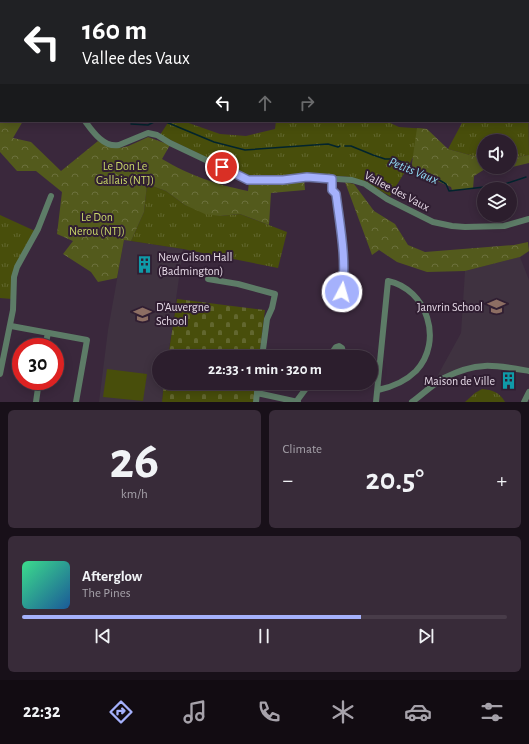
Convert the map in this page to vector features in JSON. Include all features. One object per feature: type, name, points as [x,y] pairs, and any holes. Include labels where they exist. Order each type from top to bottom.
[{"type":"street","name":"Vallee des Vaux","points":[[86,122],[96,136],[108,144],[116,146],[148,133],[157,135],[248,180],[283,180],[307,177],[352,180],[365,184],[387,199],[433,222],[446,225],[465,227],[504,226],[529,219]]},
{"type":"street","points":[[332,179],[332,190],[336,194],[341,238],[344,276],[342,292]]},
{"type":"street","points":[[0,374],[11,326],[14,277],[17,267],[38,229],[51,196]]},
{"type":"street","points":[[208,279],[238,284],[275,294],[272,308],[267,319],[263,350]]},
{"type":"street","points":[[376,402],[388,281],[397,283],[410,290],[420,300],[428,324],[430,337],[427,352],[415,371],[402,382],[389,388],[378,390]]},
{"type":"street","points":[[11,326],[87,340],[76,402]]},
{"type":"street","points":[[47,338],[48,333]]},
{"type":"street","points":[[334,350],[339,346],[342,350]]},
{"type":"street","points":[[412,402],[444,378],[480,366],[498,366],[529,371]]},
{"type":"street","points":[[36,402],[38,390]]},
{"type":"street","points":[[256,402],[257,390]]},
{"type":"street","points":[[257,393],[297,402],[305,390]]},
{"type":"street","points":[[524,402],[529,392]]},
{"type":"shaded area","name":"D'Auvergne School","points":[[124,240],[183,249],[169,350],[152,350],[152,390],[163,390],[162,402],[99,402],[108,330]]},
{"type":"shaded area","name":"Janvrin School","points":[[520,257],[529,280],[529,368],[485,363],[433,384],[461,333],[465,271]]},
{"type":"green space","points":[[0,122],[22,122],[13,138],[31,142],[61,171],[98,141],[118,148],[129,146],[148,137],[170,145],[162,159],[193,175],[248,191],[249,182],[304,179],[305,190],[271,193],[269,225],[240,214],[220,216],[205,214],[185,205],[166,191],[147,184],[144,212],[131,241],[124,240],[117,278],[98,282],[91,272],[63,254],[73,241],[57,234],[62,192],[36,171],[17,171],[0,152]]},
{"type":"green space","points":[[168,122],[186,122],[220,134],[246,136],[275,129],[276,122],[388,122],[399,127],[427,129],[408,167],[390,196],[365,182],[351,177],[330,175],[248,177],[160,135]]},
{"type":"green space","points":[[462,122],[529,122],[529,155],[517,157],[517,134],[477,134],[477,157],[448,149]]},
{"type":"green space","points":[[417,128],[427,129],[448,149],[477,157],[477,174],[474,176],[473,189],[452,190],[451,187],[411,170]]},
{"type":"green space","points":[[529,155],[529,163],[517,166],[517,157]]},
{"type":"green space","points":[[345,182],[354,184],[374,211],[395,224],[408,245],[425,252],[514,245],[528,242],[529,251],[520,257],[465,271],[427,272],[397,262],[379,250],[372,255]]},
{"type":"green space","points":[[147,184],[166,191],[185,205],[220,216],[240,214],[287,232],[278,268],[183,249],[131,241],[144,212]]},
{"type":"green space","points":[[0,215],[35,231],[16,265],[12,299],[0,298]]},
{"type":"green space","points":[[177,299],[265,310],[260,350],[169,350]]},
{"type":"green space","points":[[107,369],[147,374],[143,401],[103,397]]},
{"type":"green space","points":[[482,389],[495,392],[505,402],[465,402]]},
{"type":"green space","points":[[163,390],[255,390],[254,402],[162,402]]},
{"type":"waterway","name":"Petits Vaux","points":[[131,124],[148,125],[154,122]]},
{"type":"waterway","name":"Petits Vaux","points":[[166,122],[214,142],[245,150],[328,144],[338,147],[340,146]]},
{"type":"waterway","name":"Petits Vaux","points":[[345,146],[351,146],[385,159],[394,159],[405,163],[419,174],[429,174],[446,184],[449,191],[502,185],[526,177]]},
{"type":"place","name":"New Gilson Hall (Badmington)","points":[[145,264]]},
{"type":"place","name":"Janvrin School","points":[[496,307]]},
{"type":"place","name":"D'Auvergne School","points":[[143,314]]},
{"type":"place","name":"Maison de Ville","points":[[508,381]]},
{"type":"route","points":[[222,167],[248,180],[283,180],[307,177],[332,179],[332,190],[336,194],[340,223],[344,276],[342,292]]},
{"type":"park label","name":"Le Don Le Gallais (NTJ)","points":[[125,173]]},
{"type":"park label","name":"Le Don Nerou (NTJ)","points":[[97,224]]}]
